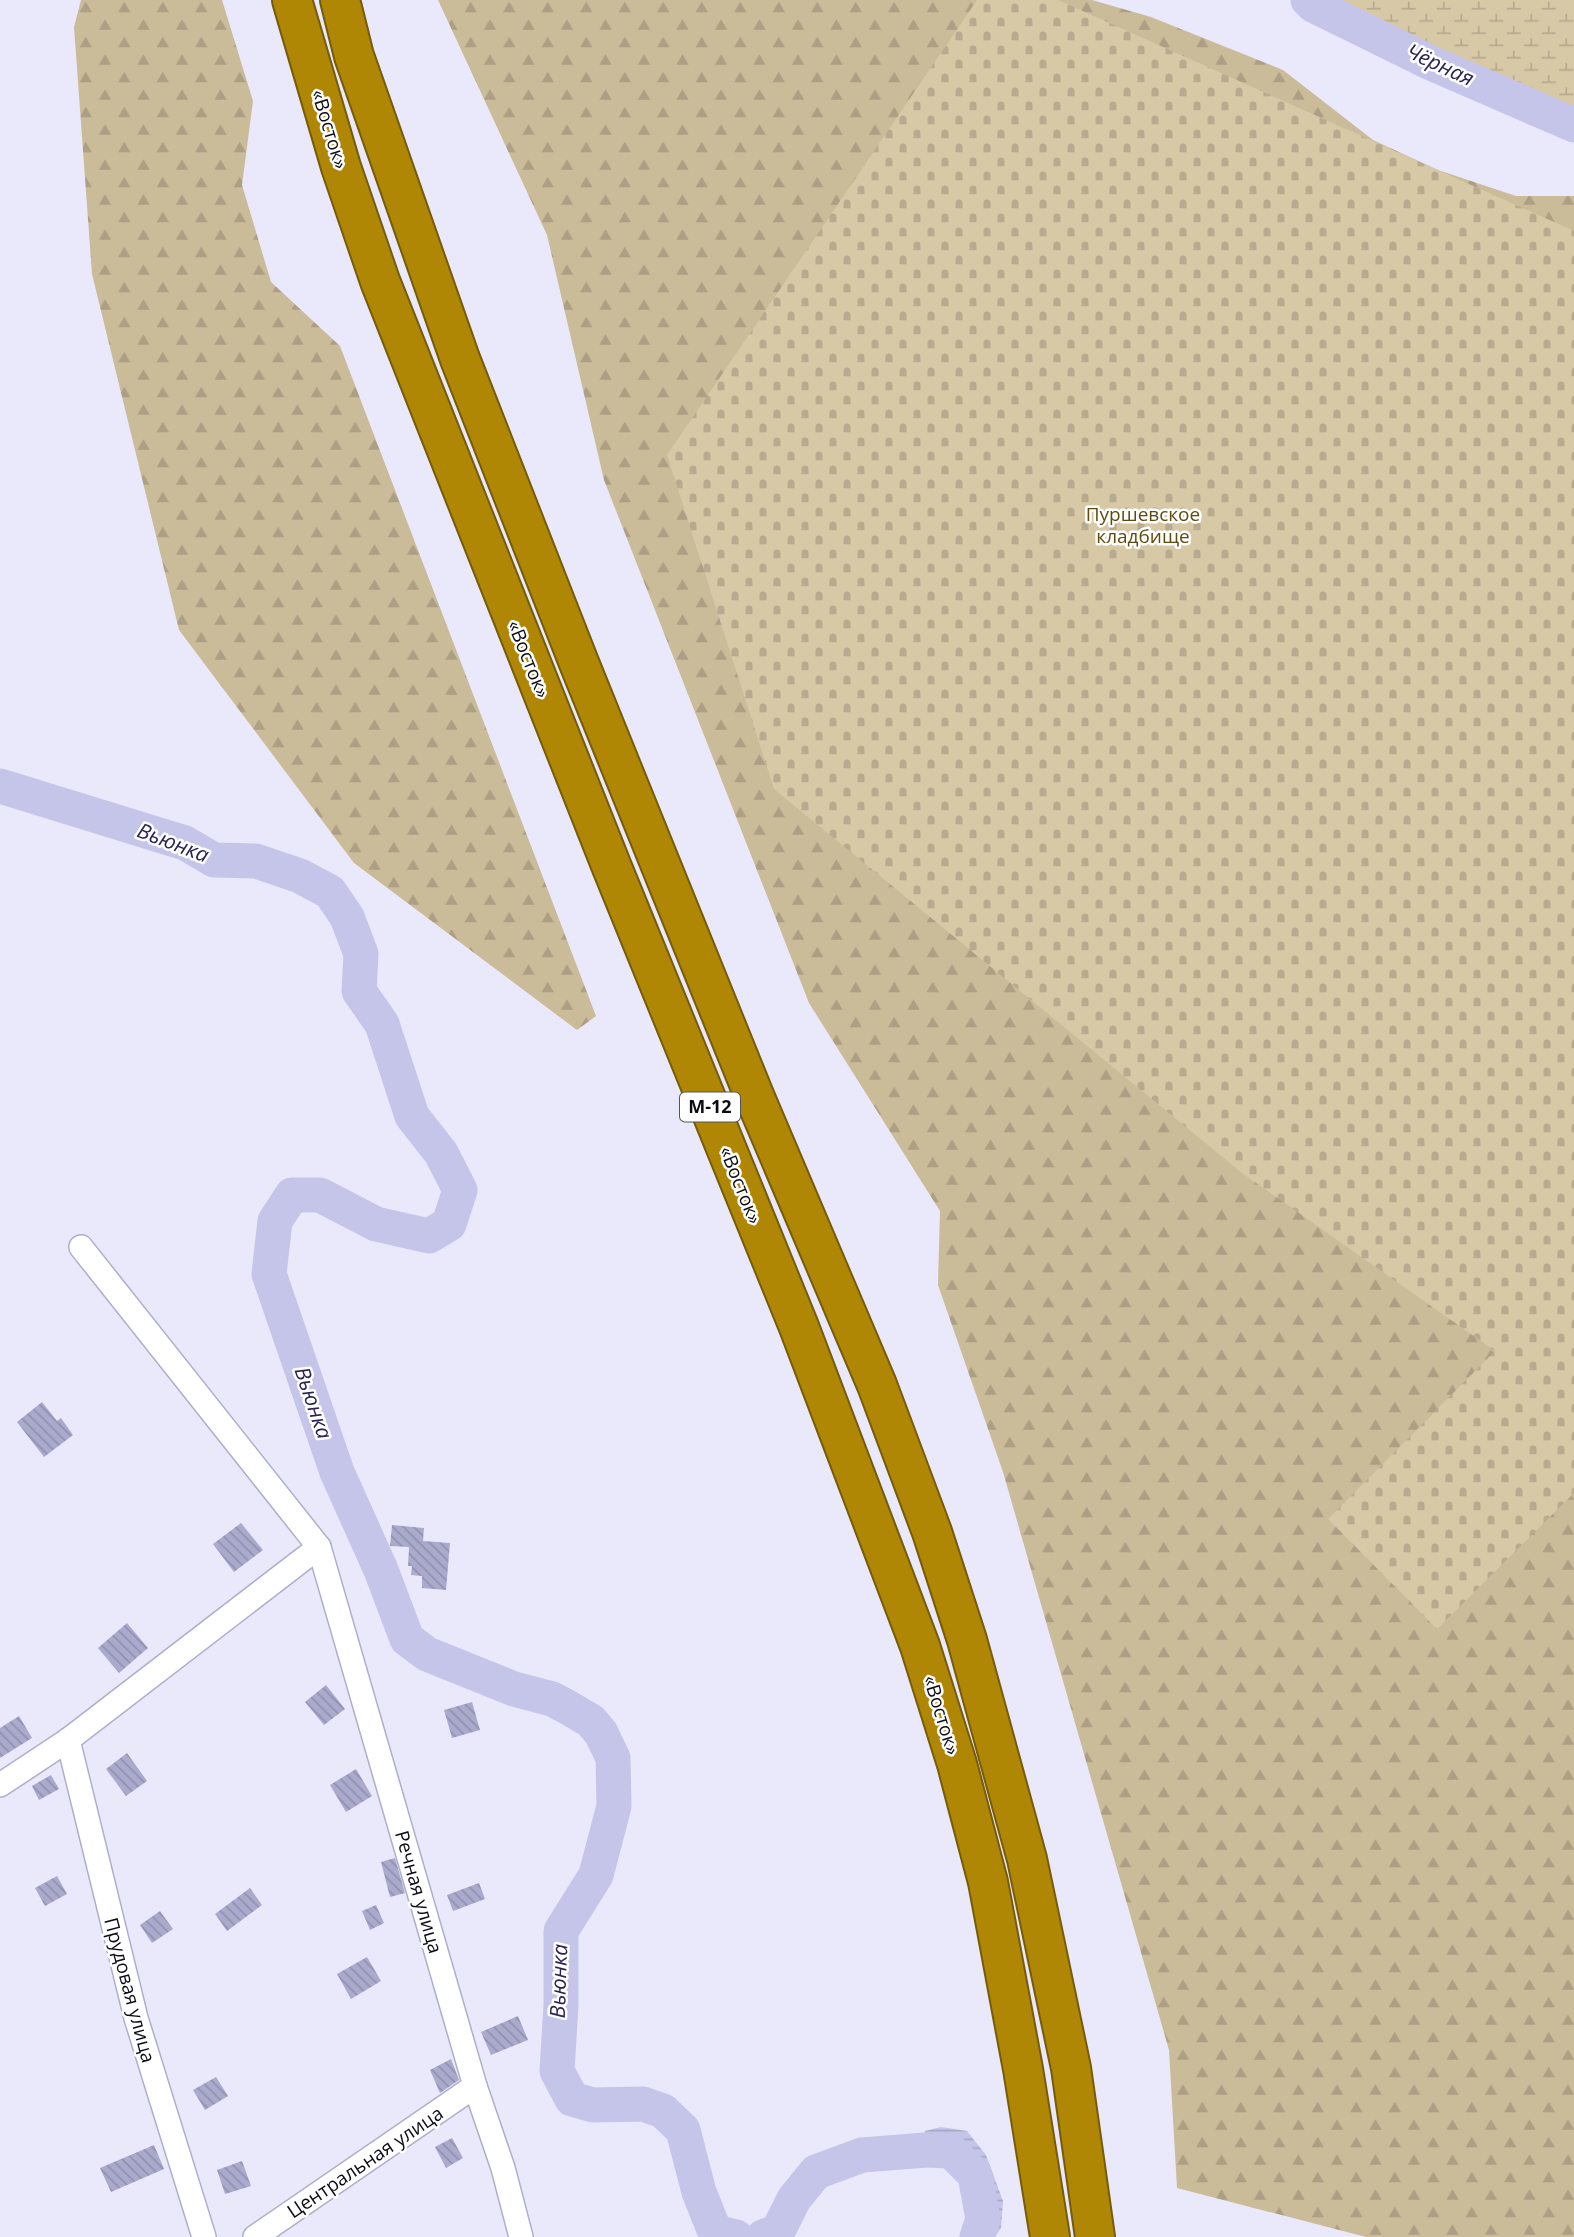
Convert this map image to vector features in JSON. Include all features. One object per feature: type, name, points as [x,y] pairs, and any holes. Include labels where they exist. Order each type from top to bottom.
[{"type":"highway","name":"«Восток»","points":[[292,0],[341,167],[380,281],[611,866],[799,1327],[920,1646],[957,1764],[988,1882],[1023,2069],[1050,2237]]},
{"type":"highway","name":"М-12","points":[[340,0],[354,56],[470,384],[584,676],[755,1098],[877,1385],[932,1532],[967,1640],[1027,1859],[1070,2068],[1096,2237]]},
{"type":"street","points":[[0,1784],[68,1740],[319,1547],[81,1247]]},
{"type":"street","name":"Речная улица","points":[[319,1547],[475,2086],[503,2168],[521,2237]]},
{"type":"street","name":"Прудовая улица","points":[[68,1740],[136,2018],[204,2237]]},
{"type":"street","name":"Центральная улица","points":[[256,2237],[475,2086]]},
{"type":"green space","points":[[81,0],[222,0],[253,101],[242,185],[271,282],[340,346],[596,1016],[577,1030],[354,863],[179,630],[92,274],[74,27]]},
{"type":"green space","points":[[438,0],[1092,0],[1151,17],[1283,70],[1373,140],[1438,170],[1516,196],[1574,196],[1574,2237],[1366,2237],[1177,2188],[1169,2050],[1003,1472],[938,1285],[940,1211],[809,1003],[604,480],[547,235]]},
{"type":"green space","name":"Пуршевское кладбище","points":[[977,0],[1058,0],[1574,231],[1574,1493],[1437,1629],[1328,1519],[1495,1351],[1242,1173],[774,789],[667,455]]},
{"type":"green space","points":[[1300,0],[1574,0],[1574,128],[1558,123],[1425,50]]},
{"type":"water","points":[[941,2127],[967,2131],[986,2155],[1003,2201],[1001,2228],[995,2237],[970,2237],[974,2202],[963,2177],[926,2150],[922,2142],[925,2131]]},
{"type":"building","points":[[42,1402],[57,1421],[61,1418],[73,1435],[44,1457],[17,1422]]},
{"type":"building","points":[[241,1523],[263,1550],[234,1572],[213,1544]]},
{"type":"building","points":[[392,1525],[424,1528],[423,1541],[450,1543],[446,1590],[422,1588],[422,1576],[411,1575],[412,1566],[408,1566],[409,1547],[390,1546]]},
{"type":"building","points":[[127,1623],[148,1648],[119,1673],[98,1648]]},
{"type":"building","points":[[326,1685],[345,1709],[324,1725],[305,1702]]},
{"type":"building","points":[[472,1702],[480,1730],[452,1738],[444,1710]]},
{"type":"building","points":[[19,1716],[32,1738],[0,1758],[0,1728]]},
{"type":"building","points":[[127,1753],[147,1781],[126,1796],[106,1769]]},
{"type":"building","points":[[356,1769],[372,1796],[346,1812],[330,1785]]},
{"type":"building","points":[[51,1775],[59,1789],[39,1800],[32,1786]]},
{"type":"building","points":[[395,1858],[405,1893],[390,1897],[381,1862]]},
{"type":"building","points":[[57,1876],[67,1894],[45,1906],[35,1888]]},
{"type":"building","points":[[479,1883],[485,1899],[453,1911],[447,1895]]},
{"type":"building","points":[[250,1888],[262,1905],[227,1931],[215,1914]]},
{"type":"building","points":[[376,1905],[384,1923],[370,1930],[362,1911]]},
{"type":"building","points":[[160,1911],[173,1929],[152,1943],[140,1925]]},
{"type":"building","points":[[367,1957],[381,1981],[351,1999],[337,1974]]},
{"type":"building","points":[[518,2016],[528,2040],[491,2055],[481,2032]]},
{"type":"building","points":[[451,2059],[459,2080],[440,2093],[430,2070]]},
{"type":"building","points":[[216,2077],[228,2096],[205,2110],[193,2090]]},
{"type":"building","points":[[452,2138],[463,2158],[446,2168],[435,2147]]},
{"type":"building","points":[[154,2145],[164,2169],[111,2192],[100,2168]]},
{"type":"building","points":[[242,2161],[251,2186],[225,2194],[217,2170]]},
{"type":"waterway","name":"Чёрная","points":[[1308,0],[1313,5],[1431,63],[1574,125]]},
{"type":"waterway","name":"Вьюнка","points":[[0,786],[185,843],[214,860],[256,861],[300,876],[330,892],[347,917],[361,954],[359,991],[382,1024],[412,1116],[441,1153],[460,1190],[449,1224],[429,1236],[376,1224],[320,1195],[292,1195],[275,1221],[269,1274],[337,1472],[381,1570],[407,1639],[427,1654],[514,1689],[552,1699],[591,1721],[601,1733],[613,1758],[614,1806],[596,1875],[561,1931],[561,2005],[557,2071],[572,2099],[593,2105],[643,2104],[663,2111],[683,2130],[699,2192],[715,2232],[736,2237]]},
{"type":"waterway","name":"Вьюнка","points":[[763,2237],[778,2231],[794,2199],[816,2172],[862,2155],[926,2150],[951,2151],[975,2175],[983,2219],[977,2237]]}]
